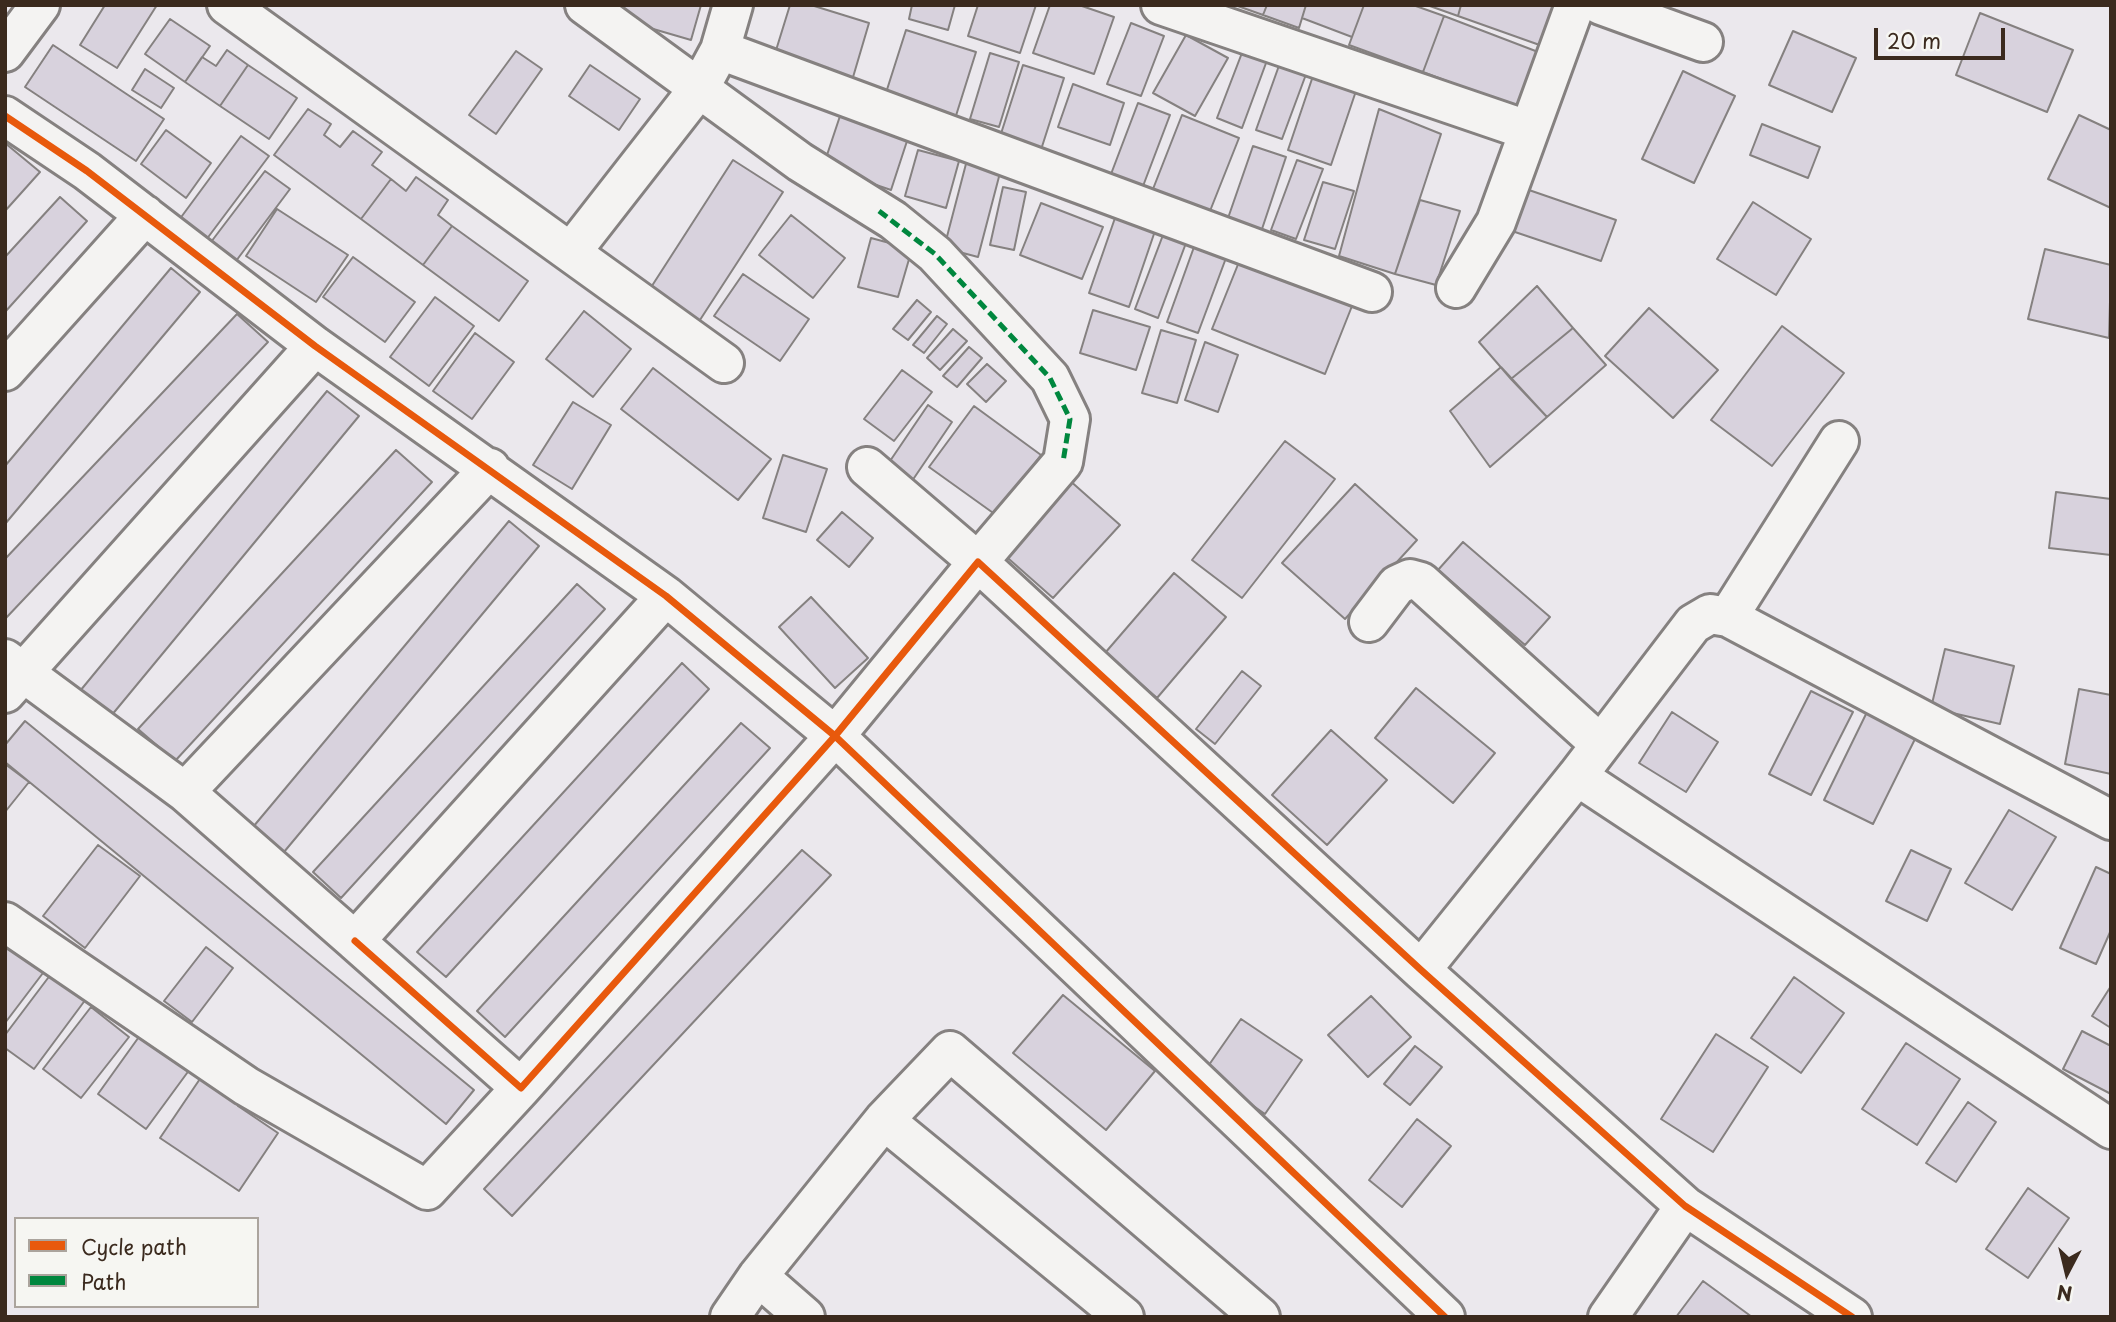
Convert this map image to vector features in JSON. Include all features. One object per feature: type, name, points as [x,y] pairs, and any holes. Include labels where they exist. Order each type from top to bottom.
[{"type":"street","points":[[5,52],[40,5]]},
{"type":"street","points":[[228,5],[724,363]]},
{"type":"street","points":[[5,922],[246,1086],[427,1190],[835,736],[1063,462],[1070,419],[1050,378],[935,254],[893,220],[800,162],[585,5]]},
{"type":"street","points":[[572,251],[700,87],[720,50],[733,5]]},
{"type":"street","points":[[1161,5],[1527,130]]},
{"type":"street","points":[[1456,288],[1496,222],[1527,130],[1575,5]]},
{"type":"street","points":[[1601,5],[1703,42]]},
{"type":"street","points":[[720,50],[1372,292]]},
{"type":"street","points":[[5,116],[145,215],[315,346],[490,468],[666,596],[835,736],[1445,1317]]},
{"type":"street","points":[[5,370],[145,215]]},
{"type":"street","points":[[315,346],[11,675],[185,792],[521,1088]]},
{"type":"street","points":[[1728,617],[1839,441]]},
{"type":"street","points":[[867,467],[978,562],[1420,970],[1685,1206],[1852,1317]]},
{"type":"street","points":[[185,792],[490,468]]},
{"type":"street","points":[[1369,622],[1396,585],[1410,579],[1421,582],[1600,744]]},
{"type":"street","points":[[355,941],[666,596]]},
{"type":"street","points":[[1420,970],[1577,776],[1693,624],[1710,614],[1728,617],[2111,820]]},
{"type":"street","points":[[1577,776],[2111,1129]]},
{"type":"street","points":[[730,1317],[758,1276],[884,1120],[950,1051],[1260,1317]]},
{"type":"street","points":[[884,1120],[1124,1317]]},
{"type":"street","points":[[1608,1317],[1685,1206]]},
{"type":"street","points":[[758,1276],[805,1317]]},
{"type":"building","points":[[105,5],[157,5],[117,68],[80,45]]},
{"type":"building","points":[[623,5],[701,5],[691,40],[619,19]]},
{"type":"building","points":[[790,5],[811,5],[869,23],[851,84],[773,60]]},
{"type":"building","points":[[912,5],[955,5],[948,30],[909,19]]},
{"type":"building","points":[[978,5],[1036,5],[1020,53],[968,36]]},
{"type":"building","points":[[1050,5],[1079,5],[1114,17],[1094,74],[1033,53]]},
{"type":"building","points":[[1235,5],[1267,5],[1263,15]]},
{"type":"building","points":[[1267,5],[1306,5],[1299,28],[1263,15]]},
{"type":"building","points":[[1306,5],[1364,5],[1352,37],[1302,18]]},
{"type":"building","points":[[1364,5],[1413,5],[1444,16],[1423,72],[1349,45]]},
{"type":"building","points":[[1427,5],[1461,5],[1458,16]]},
{"type":"building","points":[[1461,5],[1564,5],[1548,48],[1458,16]]},
{"type":"building","points":[[1980,13],[2073,50],[2047,112],[1956,75]]},
{"type":"building","points":[[1444,16],[1546,55],[1525,111],[1423,72]]},
{"type":"building","points":[[170,19],[210,46],[185,82],[145,54]]},
{"type":"building","points":[[1131,23],[1164,36],[1141,96],[1107,84]]},
{"type":"building","points":[[906,30],[976,52],[954,122],[884,99]]},
{"type":"building","points":[[1793,31],[1856,58],[1832,112],[1769,85]]},
{"type":"building","points":[[1186,35],[1228,58],[1195,116],[1153,93]]},
{"type":"building","points":[[53,45],[164,119],[136,161],[25,87]]},
{"type":"building","points":[[1245,45],[1269,55],[1242,128],[1217,118]]},
{"type":"building","points":[[227,50],[248,65],[220,106],[185,82],[202,57],[216,66]]},
{"type":"building","points":[[516,51],[542,69],[496,134],[469,115]]},
{"type":"building","points":[[990,53],[1019,62],[999,127],[970,119]]},
{"type":"building","points":[[1281,60],[1308,69],[1282,139],[1256,130]]},
{"type":"building","points":[[248,65],[297,98],[269,139],[220,106]]},
{"type":"building","points":[[590,65],[640,99],[619,130],[569,96]]},
{"type":"building","points":[[1023,65],[1064,78],[1039,156],[998,143]]},
{"type":"building","points":[[145,69],[174,88],[161,108],[132,90]]},
{"type":"building","points":[[1315,70],[1358,85],[1331,165],[1288,150]]},
{"type":"building","points":[[1683,71],[1735,96],[1694,183],[1642,159]]},
{"type":"building","points":[[1073,84],[1124,103],[1110,145],[1058,127]]},
{"type":"building","points":[[1138,103],[1170,115],[1140,194],[1108,182]]},
{"type":"building","points":[[308,109],[331,124],[324,135],[340,147],[353,131],[382,152],[372,165],[391,179],[361,219],[274,155]]},
{"type":"building","points":[[1379,109],[1441,134],[1395,274],[1339,256]]},
{"type":"building","points":[[1182,115],[1239,138],[1210,211],[1153,189]]},
{"type":"building","points":[[2079,115],[2111,130],[2111,208],[2048,179]]},
{"type":"building","points":[[840,116],[908,138],[891,190],[823,167]]},
{"type":"building","points":[[1762,124],[1820,147],[1808,178],[1750,155]]},
{"type":"building","points":[[166,130],[211,163],[186,198],[141,164]]},
{"type":"building","points":[[241,136],[269,156],[206,240],[179,220]]},
{"type":"building","points":[[5,143],[40,172],[5,211]]},
{"type":"building","points":[[1253,146],[1286,157],[1261,232],[1227,221]]},
{"type":"building","points":[[918,150],[959,161],[946,208],[905,196]]},
{"type":"building","points":[[733,160],[783,192],[698,323],[648,292]]},
{"type":"building","points":[[967,160],[1001,169],[978,257],[944,248]]},
{"type":"building","points":[[1297,160],[1323,169],[1296,239],[1271,230]]},
{"type":"building","points":[[265,171],[290,189],[236,261],[211,242]]},
{"type":"building","points":[[416,177],[448,200],[438,215],[452,226],[423,265],[361,219],[391,179],[406,191]]},
{"type":"building","points":[[1323,182],[1354,191],[1335,249],[1304,240]]},
{"type":"building","points":[[1003,187],[1026,192],[1014,250],[990,245]]},
{"type":"building","points":[[1526,189],[1616,220],[1601,261],[1512,231]]},
{"type":"building","points":[[60,197],[87,221],[5,312],[5,257]]},
{"type":"building","points":[[1420,200],[1460,211],[1436,285],[1395,274]]},
{"type":"building","points":[[1753,202],[1811,239],[1776,295],[1717,259]]},
{"type":"building","points":[[1041,203],[1103,227],[1082,279],[1020,255]]},
{"type":"building","points":[[277,209],[348,255],[316,302],[246,256]]},
{"type":"building","points":[[791,215],[845,258],[813,298],[759,255]]},
{"type":"building","points":[[1115,218],[1155,231],[1129,307],[1089,293]]},
{"type":"building","points":[[452,226],[528,281],[499,321],[423,265]]},
{"type":"building","points":[[1163,235],[1186,243],[1158,318],[1135,309]]},
{"type":"building","points":[[871,238],[912,249],[898,297],[858,287]]},
{"type":"building","points":[[1194,247],[1226,258],[1198,333],[1167,322]]},
{"type":"building","points":[[2045,249],[2111,265],[2109,338],[2028,319]]},
{"type":"building","points":[[353,257],[415,302],[385,342],[323,297]]},
{"type":"building","points":[[1241,257],[1354,301],[1325,374],[1212,329]]},
{"type":"building","points":[[171,268],[200,292],[5,524],[5,466]]},
{"type":"building","points":[[743,274],[809,319],[780,361],[714,316]]},
{"type":"building","points":[[1537,286],[1573,328],[1511,379],[1479,342]]},
{"type":"building","points":[[435,297],[474,326],[429,386],[390,357]]},
{"type":"building","points":[[917,300],[931,312],[908,340],[893,329]]},
{"type":"building","points":[[1649,308],[1718,370],[1673,418],[1605,356]]},
{"type":"building","points":[[1093,310],[1150,327],[1136,370],[1080,353]]},
{"type":"building","points":[[584,311],[631,349],[593,397],[546,359]]},
{"type":"building","points":[[237,314],[268,342],[5,619],[5,559]]},
{"type":"building","points":[[937,316],[947,324],[924,353],[913,345]]},
{"type":"building","points":[[1782,326],[1844,373],[1772,466],[1711,420]]},
{"type":"building","points":[[1573,328],[1606,365],[1547,417],[1511,379]]},
{"type":"building","points":[[953,329],[967,341],[940,370],[927,358]]},
{"type":"building","points":[[1161,330],[1196,340],[1177,403],[1142,393]]},
{"type":"building","points":[[475,333],[514,362],[472,419],[433,391]]},
{"type":"building","points":[[1205,342],[1238,355],[1218,412],[1185,400]]},
{"type":"building","points":[[969,347],[982,358],[957,387],[943,376]]},
{"type":"building","points":[[987,364],[1006,381],[986,402],[967,384]]},
{"type":"building","points":[[1501,367],[1547,417],[1490,467],[1450,411]]},
{"type":"building","points":[[653,368],[771,459],[738,500],[621,409]]},
{"type":"building","points":[[902,370],[932,392],[894,441],[864,419]]},
{"type":"building","points":[[327,391],[359,416],[111,716],[80,691]]},
{"type":"building","points":[[573,402],[611,425],[572,489],[533,465]]},
{"type":"building","points":[[928,405],[952,422],[912,481],[888,464]]},
{"type":"building","points":[[974,406],[1041,455],[996,515],[929,467]]},
{"type":"building","points":[[1285,441],[1335,479],[1242,598],[1192,560]]},
{"type":"building","points":[[396,450],[432,482],[175,761],[138,729]]},
{"type":"building","points":[[783,455],[827,469],[806,532],[763,518]]},
{"type":"building","points":[[1068,479],[1120,525],[1053,598],[1001,552]]},
{"type":"building","points":[[1355,484],[1417,540],[1345,619],[1282,563]]},
{"type":"building","points":[[2056,492],[2111,499],[2111,555],[2049,548]]},
{"type":"building","points":[[842,512],[873,538],[849,567],[817,540]]},
{"type":"building","points":[[509,521],[539,546],[284,852],[253,827]]},
{"type":"building","points":[[1463,542],[1550,617],[1525,645],[1438,570]]},
{"type":"building","points":[[1174,573],[1226,617],[1157,698],[1105,653]]},
{"type":"building","points":[[577,584],[605,609],[341,898],[313,872]]},
{"type":"building","points":[[811,597],[868,658],[835,688],[779,627]]},
{"type":"building","points":[[1945,649],[2014,666],[2000,724],[1931,708]]},
{"type":"building","points":[[682,663],[709,689],[446,977],[417,952]]},
{"type":"building","points":[[1242,671],[1261,686],[1215,744],[1196,729]]},
{"type":"building","points":[[1416,688],[1495,753],[1453,803],[1375,738]]},
{"type":"building","points":[[2079,689],[2111,695],[2111,774],[2065,764]]},
{"type":"building","points":[[1811,691],[1853,712],[1811,795],[1769,774]]},
{"type":"building","points":[[1868,710],[1917,735],[1873,824],[1824,800]]},
{"type":"building","points":[[1672,712],[1718,742],[1686,792],[1639,763]]},
{"type":"building","points":[[25,721],[474,1090],[446,1124],[5,762],[5,745]]},
{"type":"building","points":[[741,723],[770,748],[505,1037],[477,1011]]},
{"type":"building","points":[[1331,730],[1387,780],[1327,845],[1272,795]]},
{"type":"building","points":[[5,764],[29,782],[5,812]]},
{"type":"building","points":[[2009,810],[2056,837],[2012,910],[1965,883]]},
{"type":"building","points":[[98,845],[140,876],[85,948],[43,916]]},
{"type":"building","points":[[802,850],[831,875],[512,1216],[484,1189]]},
{"type":"building","points":[[1911,850],[1951,869],[1927,921],[1886,901]]},
{"type":"building","points":[[2096,867],[2111,874],[2111,930],[2096,964],[2060,948]]},
{"type":"building","points":[[5,940],[46,969],[5,1023]]},
{"type":"building","points":[[206,947],[233,968],[192,1022],[164,1001]]},
{"type":"building","points":[[51,974],[86,999],[34,1069],[5,1048],[5,1035]]},
{"type":"building","points":[[1794,977],[1844,1013],[1801,1073],[1751,1038]]},
{"type":"building","points":[[2111,986],[2111,1028],[2092,1016]]},
{"type":"building","points":[[1063,995],[1155,1071],[1106,1130],[1013,1053]]},
{"type":"building","points":[[1371,996],[1411,1037],[1368,1077],[1328,1035]]},
{"type":"building","points":[[91,1007],[129,1037],[81,1098],[43,1069]]},
{"type":"building","points":[[1241,1019],[1302,1060],[1265,1114],[1204,1072]]},
{"type":"building","points":[[2082,1031],[2111,1046],[2111,1094],[2063,1069]]},
{"type":"building","points":[[141,1034],[190,1069],[146,1129],[98,1094]]},
{"type":"building","points":[[1716,1034],[1768,1067],[1713,1152],[1661,1119]]},
{"type":"building","points":[[1906,1043],[1960,1079],[1917,1145],[1862,1109]]},
{"type":"building","points":[[1415,1046],[1442,1067],[1410,1105],[1384,1084]]},
{"type":"building","points":[[208,1067],[248,1093],[238,1106],[278,1133],[239,1191],[160,1138]]},
{"type":"building","points":[[1968,1102],[1996,1122],[1956,1182],[1926,1163]]},
{"type":"building","points":[[1417,1119],[1451,1146],[1402,1207],[1369,1180]]},
{"type":"building","points":[[2028,1188],[2069,1218],[2028,1278],[1986,1249]]},
{"type":"building","points":[[1703,1281],[1752,1317],[1676,1317]]},
{"type":"marked path","points":[[879,211],[935,254],[1050,378],[1070,419],[1063,462]]},
{"type":"cycle path","points":[[5,116],[87,171],[315,346],[666,596],[835,736],[1445,1317]]},
{"type":"cycle path","points":[[355,941],[521,1088],[835,736],[978,562],[1421,970],[1685,1206],[1852,1317]]}]
